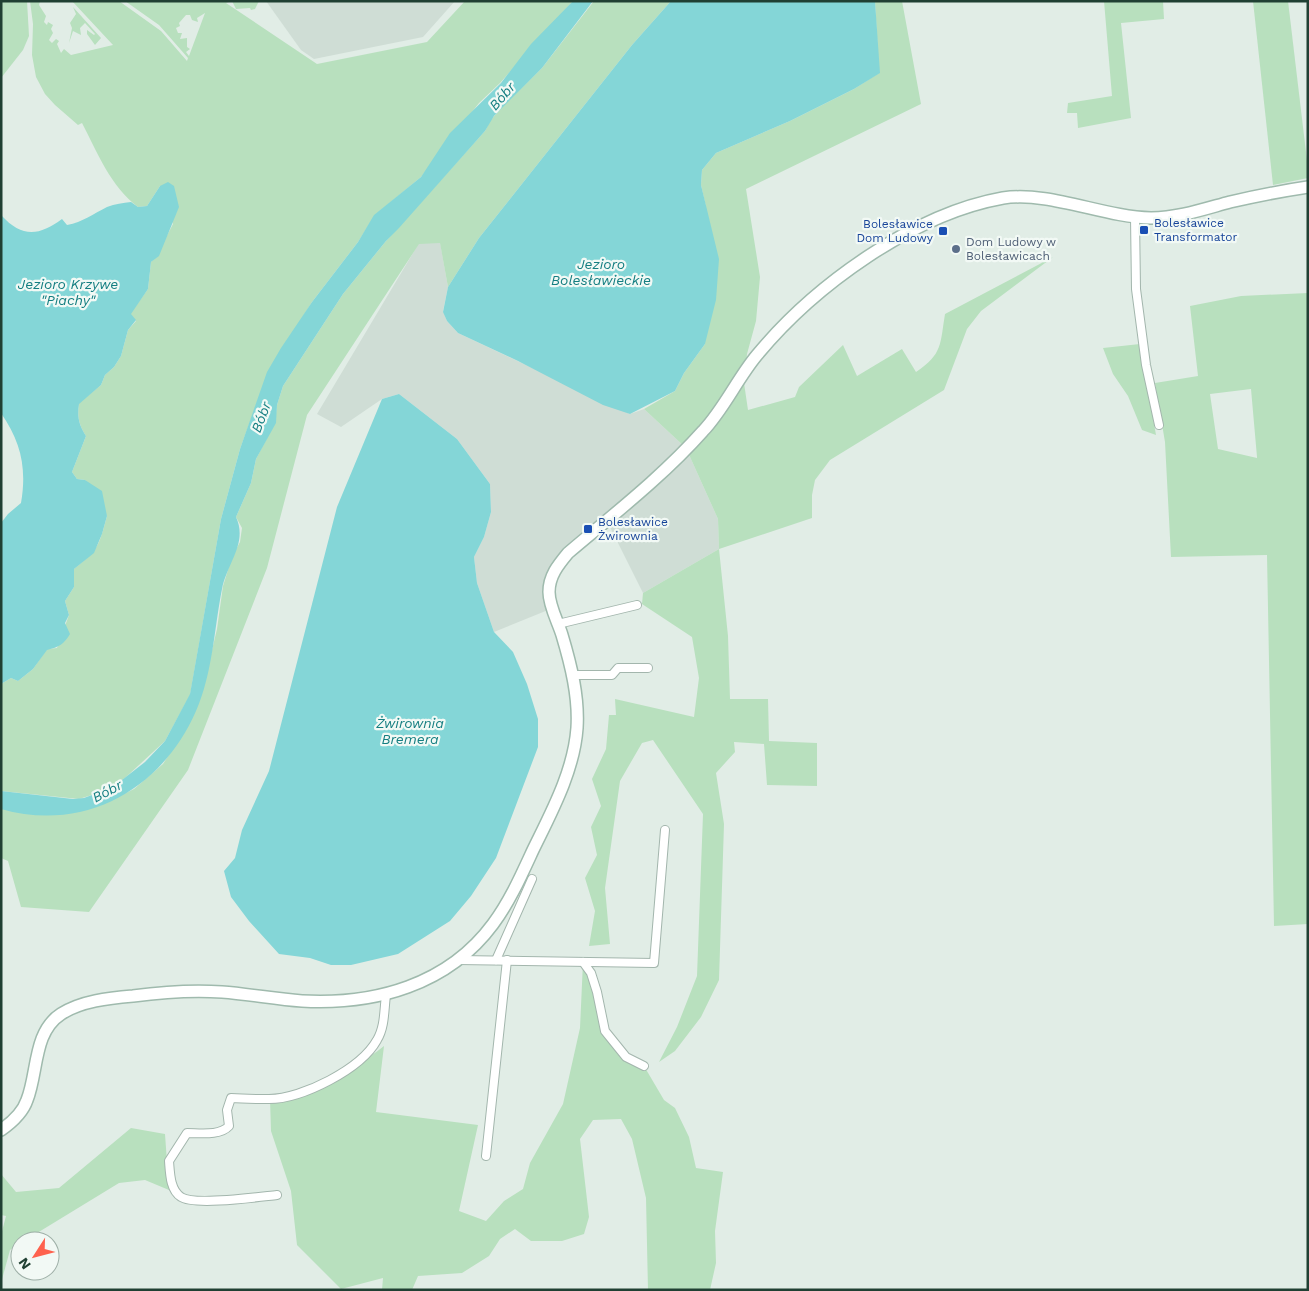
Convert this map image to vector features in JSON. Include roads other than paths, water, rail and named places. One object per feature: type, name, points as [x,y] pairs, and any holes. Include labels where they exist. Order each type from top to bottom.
[{"type":"street","points":[[1,1130],[27,1101],[39,1051],[50,1023],[62,1013],[82,1005],[121,997],[177,991],[220,992],[316,1001],[386,996],[441,972],[458,960],[483,936],[512,896],[566,776],[575,744],[577,729],[573,675],[549,593],[553,572],[560,562],[705,430],[744,370],[791,317],[868,257],[926,224],[956,212],[1001,199],[1024,196],[1135,217],[1170,216],[1274,192],[1308,187]]},
{"type":"street","points":[[1135,217],[1136,289],[1146,365],[1159,424]]},
{"type":"street","points":[[558,624],[637,605]]},
{"type":"street","points":[[573,675],[612,675],[618,668],[648,668]]},
{"type":"street","points":[[458,960],[654,962],[665,830]]},
{"type":"street","points":[[496,960],[532,879]]},
{"type":"street","points":[[486,1156],[507,960]]},
{"type":"street","points":[[583,962],[591,973],[605,1031],[626,1057],[644,1066]]},
{"type":"street","points":[[277,1195],[231,1200],[186,1199],[179,1196],[173,1187],[169,1161],[188,1133],[216,1132],[225,1130],[229,1126],[227,1110],[231,1098],[270,1099],[285,1097],[322,1084],[362,1058],[377,1040],[384,1021],[386,996]]},
{"type":"water","name":"Bóbr","points":[[573,1],[593,1],[542,68],[494,116],[485,131],[386,241],[343,294],[283,386],[277,405],[276,423],[256,459],[251,483],[236,517],[240,536],[222,589],[206,681],[196,711],[181,739],[163,763],[142,783],[117,798],[91,809],[62,815],[32,815],[1,809],[1,791],[73,799],[84,798],[113,787],[145,762],[165,741],[190,694],[221,519],[240,449],[267,372],[312,302],[358,242],[374,215],[421,177],[450,133],[501,83],[531,44]]},
{"type":"water","name":"Jezioro Bolesławieckie","points":[[671,1],[875,1],[880,73],[854,89],[790,121],[716,153],[702,170],[701,185],[719,259],[716,300],[705,344],[684,373],[675,391],[630,414],[603,405],[518,361],[458,333],[447,321],[443,312],[448,287],[479,238],[632,45]]},
{"type":"water","name":"Jezioro Krzywe \"Piachy\"","points":[[168,182],[174,186],[179,207],[159,256],[151,262],[148,289],[131,314],[136,320],[128,330],[121,356],[114,367],[105,375],[101,385],[79,404],[79,421],[86,436],[72,472],[77,479],[85,480],[102,491],[107,516],[94,553],[74,569],[74,587],[65,601],[69,615],[65,623],[70,634],[61,645],[47,650],[33,669],[18,681],[11,678],[1,684],[1,523],[21,503],[23,467],[18,445],[1,413],[1,215],[16,228],[23,231],[38,231],[54,225],[62,219],[67,225],[78,222],[116,204],[131,202],[138,207],[147,206],[160,186]]},
{"type":"water","name":"Żwirownia Bremera","points":[[399,394],[457,439],[490,484],[491,512],[484,537],[474,557],[477,583],[494,632],[513,652],[527,684],[538,719],[538,747],[496,858],[471,896],[450,921],[398,954],[351,965],[331,965],[310,958],[279,954],[249,921],[231,897],[224,871],[235,858],[242,830],[269,771],[337,507],[382,399]]},
{"type":"place","name":"Bolesławice Transformator","points":[[1144,230]]},
{"type":"place","name":"Bolesławice Dom Ludowy","points":[[943,231]]},
{"type":"place","name":"Dom Ludowy w Bolesławicach","points":[[956,249]]},
{"type":"place","name":"Bolesławice Żwirownia","points":[[588,529]]}]
